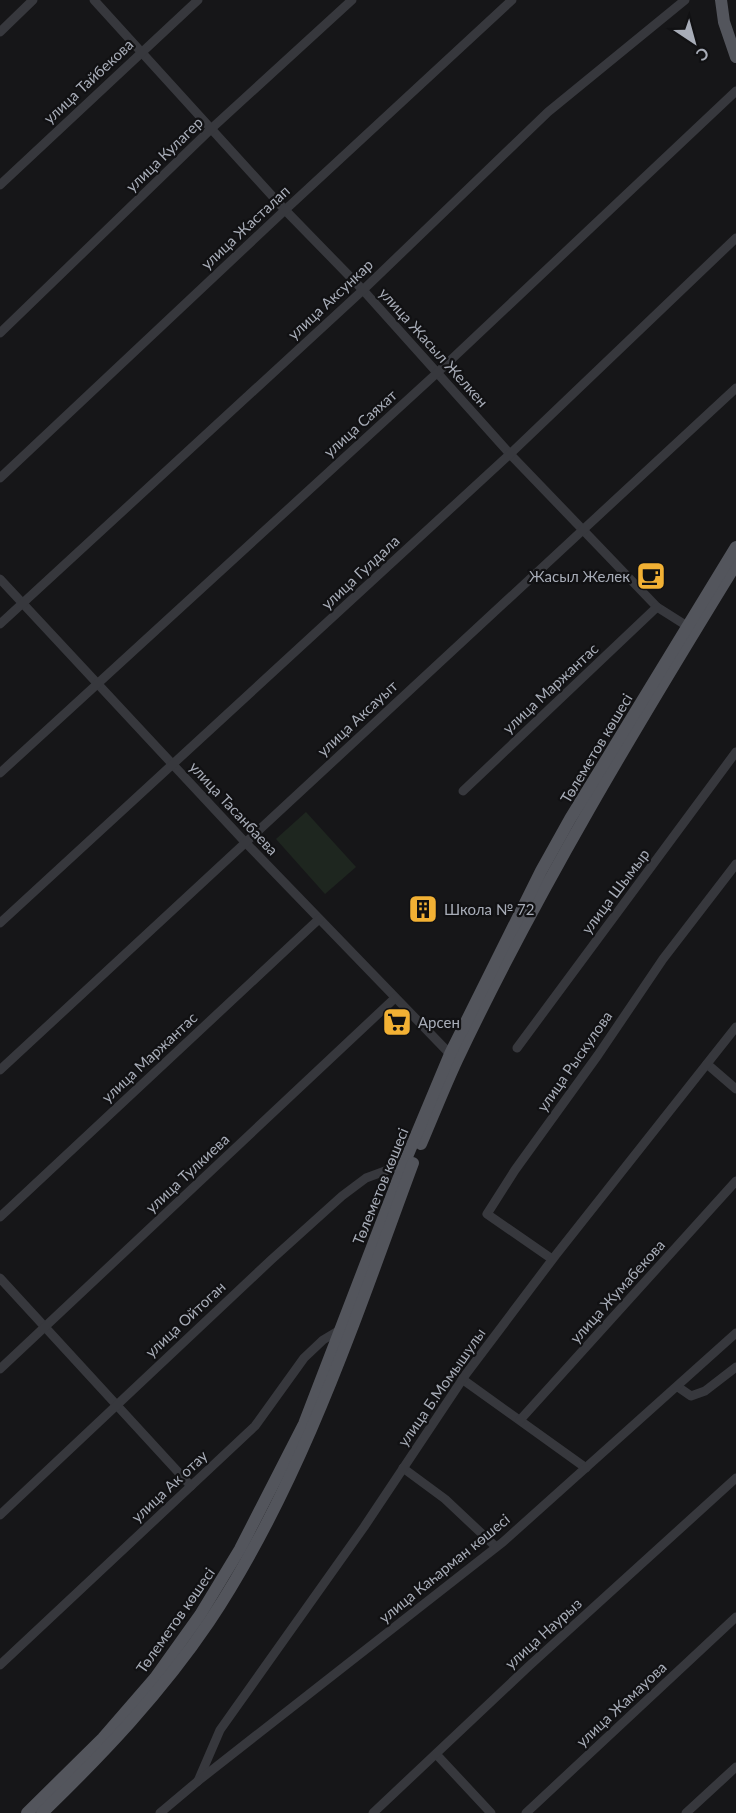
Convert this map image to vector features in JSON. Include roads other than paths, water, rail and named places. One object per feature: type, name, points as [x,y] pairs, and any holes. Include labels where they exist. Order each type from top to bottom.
[{"type":"main road","points":[[721,0],[724,22],[736,57]]},
{"type":"main road","name":"Төлеметов көшесі","points":[[42,1813],[128,1726],[180,1661],[209,1621],[248,1554],[312,1429],[404,1164],[450,1054],[553,850],[736,547]]},
{"type":"main road","name":"Төлеметов көшесі","points":[[27,1813],[70,1772],[155,1678],[200,1615],[240,1550],[304,1424],[346,1329],[457,1061],[551,877],[736,564]]},
{"type":"street","points":[[0,32],[33,0]]},
{"type":"street","name":"улица Жасыл Желкен","points":[[94,0],[285,210],[363,290],[510,454],[657,607],[687,626]]},
{"type":"street","name":"улица Тайбекова","points":[[0,185],[198,0]]},
{"type":"street","name":"улица Кулагер","points":[[0,333],[212,128],[352,0]]},
{"type":"street","name":"улица Жасталап","points":[[0,478],[512,0]]},
{"type":"street","name":"улица Аксункар","points":[[0,624],[363,290],[548,112],[685,0]]},
{"type":"street","name":"улица Саяхат","points":[[0,773],[438,372],[736,91]]},
{"type":"street","name":"улица Гулдала","points":[[0,923],[510,454],[736,238]]},
{"type":"street","name":"улица Аксауыт","points":[[0,1070],[736,388]]},
{"type":"street","name":"улица Тасанбаева","points":[[0,579],[245,842],[450,1054]]},
{"type":"street","name":"улица Маржантас","points":[[463,791],[657,607]]},
{"type":"street","name":"улица Шымыр","points":[[517,1048],[736,753]]},
{"type":"street","name":"улица Рыскулова","points":[[552,1259],[487,1214],[515,1170],[598,1055],[663,959],[736,864]]},
{"type":"street","name":"улица Маржантас","points":[[0,1217],[319,919]]},
{"type":"street","name":"улица Тулкиева","points":[[0,1369],[395,998]]},
{"type":"street","name":"улица Б.Момышулы","points":[[198,1781],[220,1730],[364,1527],[462,1379],[552,1259],[736,1027]]},
{"type":"street","points":[[707,1064],[736,1089]]},
{"type":"street","name":"улица Ойтоган","points":[[0,1515],[342,1196],[366,1178],[404,1164]]},
{"type":"street","name":"улица Жумабекова","points":[[520,1420],[736,1182]]},
{"type":"street","points":[[0,1278],[191,1486]]},
{"type":"street","name":"улица Ак отау","points":[[0,1665],[255,1426],[304,1358],[323,1340],[346,1329]]},
{"type":"street","name":"улица Каһарман көшесі","points":[[160,1813],[496,1547],[736,1333]]},
{"type":"street","points":[[678,1387],[691,1396],[705,1391],[736,1367]]},
{"type":"street","points":[[462,1379],[586,1468]]},
{"type":"street","points":[[403,1468],[445,1499],[496,1547]]},
{"type":"street","name":"улица Наурыз","points":[[373,1813],[529,1666],[736,1478]]},
{"type":"street","name":"улица Жамауова","points":[[526,1813],[736,1617]]},
{"type":"street","points":[[436,1754],[492,1813]]},
{"type":"street","points":[[686,1813],[736,1767]]},
{"type":"place","name":"Жасыл Желек","points":[[651,576]]},
{"type":"place","name":"Школа № 72","points":[[423,909]]},
{"type":"place","name":"Арсен","points":[[397,1022]]}]
